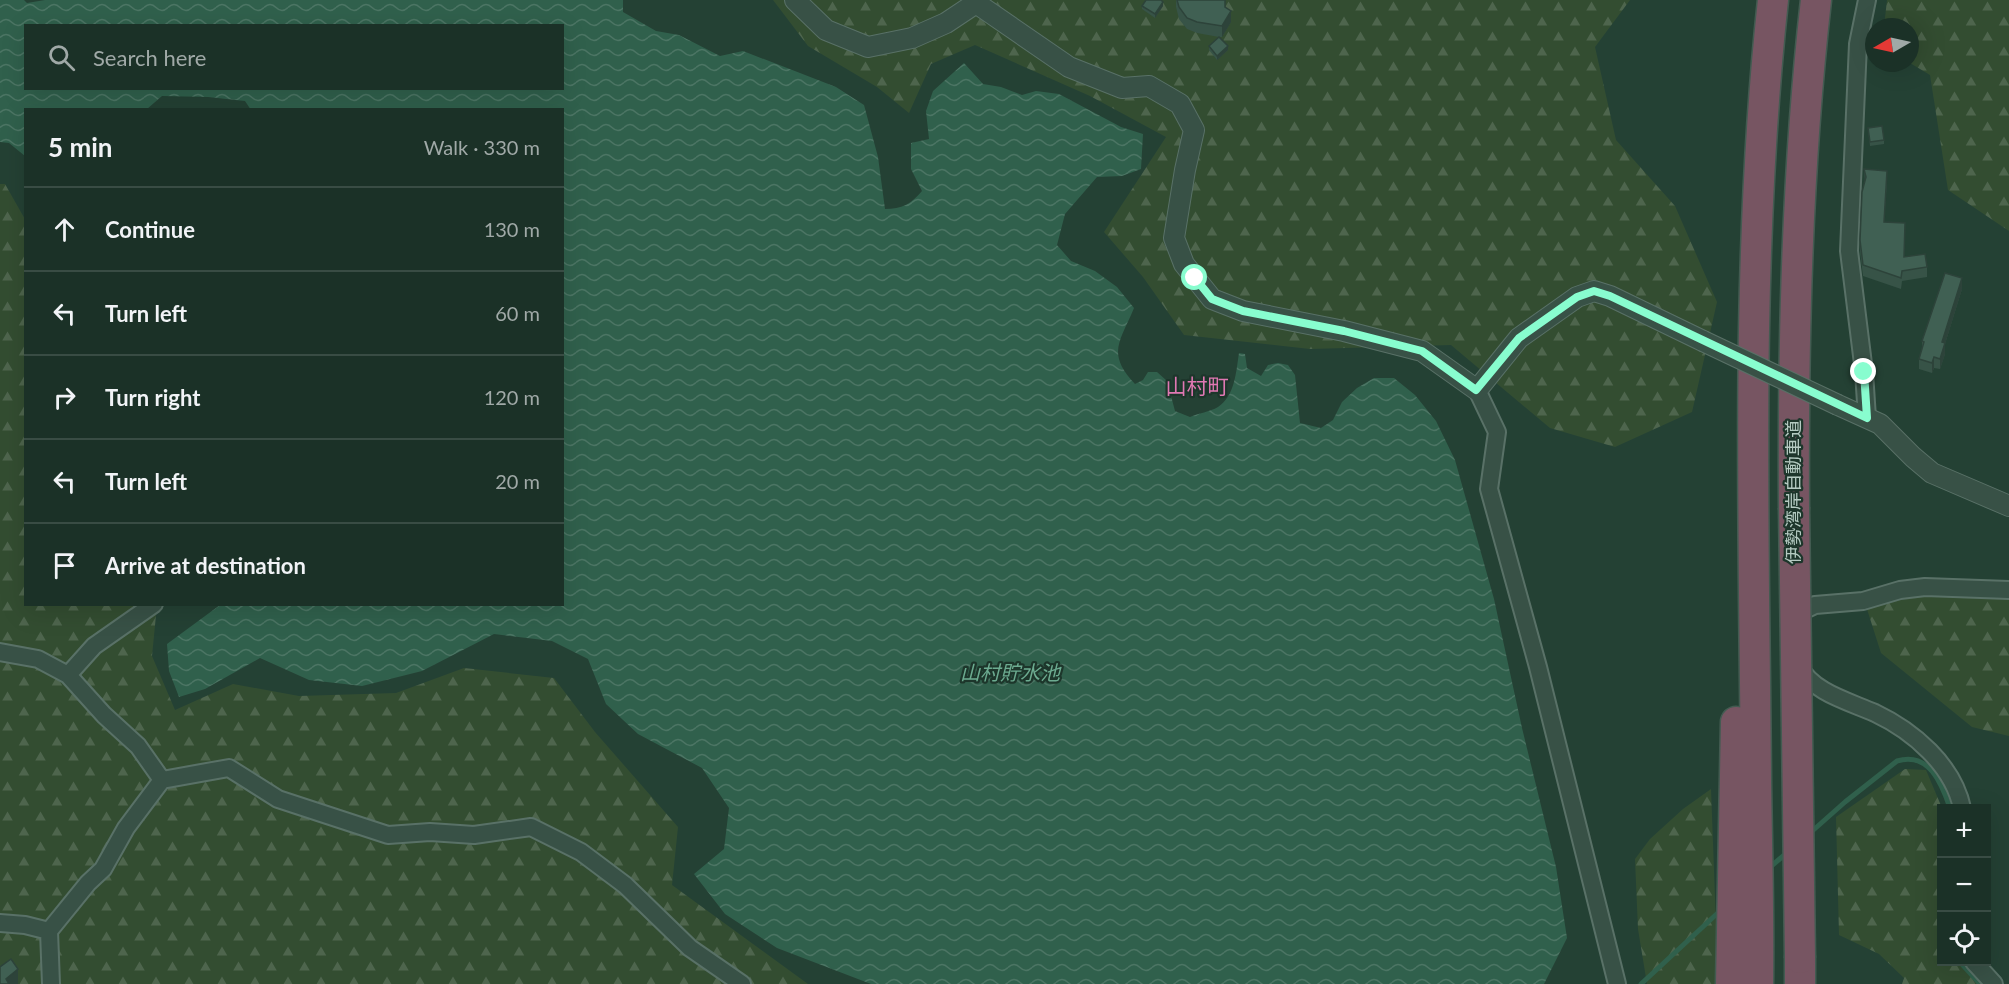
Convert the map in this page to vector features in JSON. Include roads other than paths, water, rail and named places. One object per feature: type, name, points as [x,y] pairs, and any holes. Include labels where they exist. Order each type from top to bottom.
[{"type":"highway","points":[[1745,974],[1746,509],[1759,169],[1765,72],[1773,0]]},
{"type":"highway","name":"伊勢湾岸自動車道","points":[[1800,976],[1794,412],[1800,193],[1807,78],[1816,0]]},
{"type":"street","points":[[795,0],[826,30],[868,47],[912,38],[946,23],[976,3],[993,7],[1069,67],[1122,88],[1149,86],[1180,104],[1194,130],[1174,238],[1184,264],[1212,299],[1243,311],[1344,331],[1422,351],[1476,390],[1497,432],[1490,489],[1538,667],[1617,984]]},
{"type":"street","points":[[1867,0],[1858,44],[1849,251],[1864,372],[1867,418]]},
{"type":"street","points":[[1476,390],[1519,338],[1577,297],[1594,291],[1610,296],[1880,423],[1932,473],[2009,506]]},
{"type":"street","points":[[1960,804],[1948,775],[1929,750],[1903,729],[1877,714],[1828,694],[1802,673],[1785,642],[1786,627],[1791,615],[1815,605],[1863,601],[1900,590],[1925,587],[2009,590]]},
{"type":"street","points":[[68,675],[94,646],[150,606]]},
{"type":"street","points":[[0,652],[38,659],[68,675],[104,715],[138,746],[162,780]]},
{"type":"street","points":[[51,984],[49,931],[88,883],[103,869],[126,828],[162,780],[229,768],[278,799],[388,835],[430,832],[474,835],[531,827],[580,852],[625,885],[690,948],[742,984]]},
{"type":"street","points":[[0,923],[49,931]]},
{"type":"street","points":[[1978,966],[1994,984]]},
{"type":"water","name":"山村貯水池","points":[[0,0],[24,0],[27,3],[45,0],[623,0],[623,12],[656,31],[679,35],[720,56],[743,51],[836,87],[864,105],[878,157],[885,209],[906,205],[922,191],[911,169],[911,143],[929,139],[926,111],[933,91],[964,63],[983,84],[1001,87],[1022,95],[1036,91],[1059,94],[1121,127],[1143,134],[1141,169],[1122,176],[1097,177],[1065,214],[1057,245],[1071,261],[1095,271],[1117,287],[1134,308],[1118,347],[1118,355],[1126,373],[1135,384],[1143,380],[1148,372],[1157,372],[1167,381],[1175,411],[1190,417],[1215,409],[1224,402],[1234,383],[1239,353],[1245,354],[1247,368],[1261,376],[1268,365],[1278,363],[1288,365],[1295,375],[1300,423],[1321,428],[1333,420],[1342,402],[1357,388],[1374,378],[1394,378],[1415,395],[1436,421],[1455,460],[1494,599],[1556,867],[1567,938],[1544,984],[871,984],[777,948],[725,914],[694,874],[724,849],[729,808],[702,768],[638,734],[606,704],[588,659],[552,641],[494,634],[422,671],[362,686],[309,680],[260,658],[205,689],[179,697],[169,671],[167,644],[219,606],[564,606],[564,108],[250,108],[245,101],[162,96],[148,108],[24,108],[24,155],[9,143],[0,142]]},
{"type":"waterway","points":[[1810,833],[1897,761],[1908,759],[1926,765],[1938,780],[1949,804]]},
{"type":"waterway","points":[[1769,868],[1789,851]]},
{"type":"waterway","points":[[1641,984],[1721,910]]},
{"type":"waterway","points":[[1964,966],[1980,984]]},
{"type":"district","name":"山村町","points":[[1197,387]]}]
